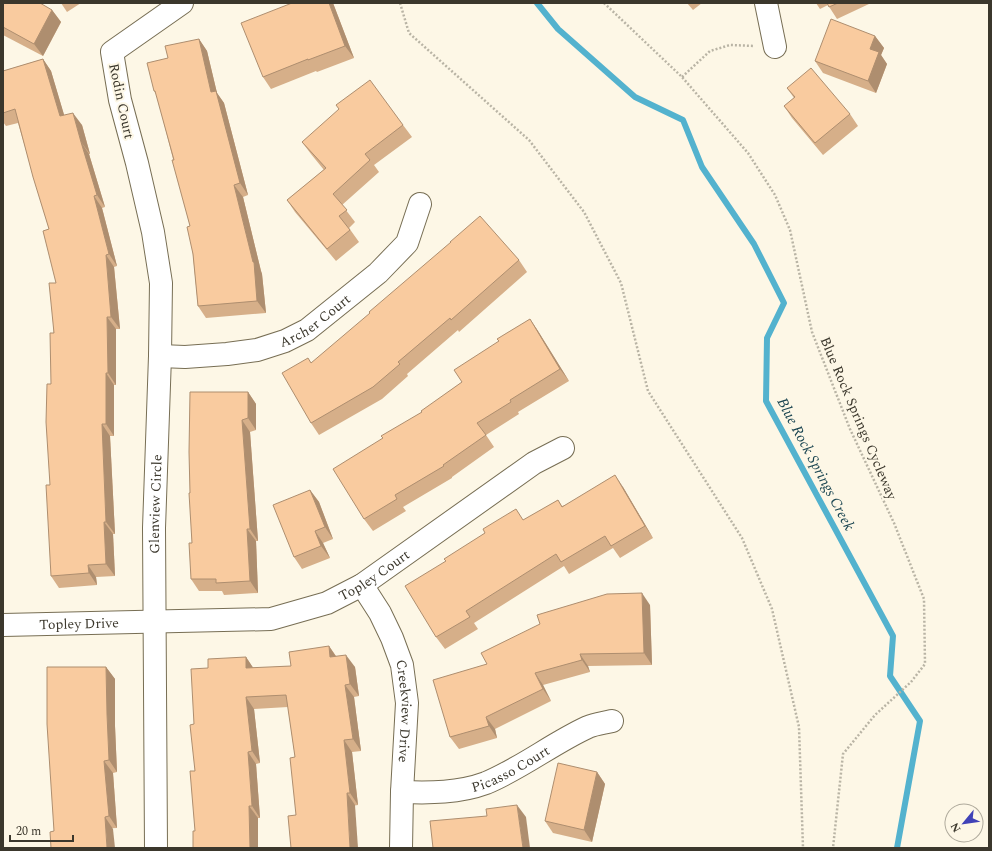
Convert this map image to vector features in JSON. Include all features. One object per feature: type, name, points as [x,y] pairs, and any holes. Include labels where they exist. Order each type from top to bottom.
[{"type":"street","name":"Rodin Court","points":[[137,163],[120,100],[112,52],[182,3]]},
{"type":"street","points":[[766,3],[775,47]]},
{"type":"street","name":"Glenview Circle","points":[[137,163],[153,232],[161,283],[154,528],[156,848]]},
{"type":"street","name":"Archer Court","points":[[160,356],[185,357],[257,350],[284,341],[307,330],[378,272],[407,243],[420,204]]},
{"type":"street","name":"Topley Court","points":[[155,622],[271,619],[327,603],[362,584],[534,463],[563,448]]},
{"type":"street","name":"Creekview Drive","points":[[362,584],[380,613],[392,638],[402,665],[407,703],[402,792],[401,848]]},
{"type":"street","name":"Topley Drive","points":[[3,625],[155,622]]},
{"type":"street","name":"Picasso Court","points":[[402,792],[428,793],[457,791],[485,783],[507,773],[590,726],[612,721]]},
{"type":"path","points":[[400,3],[409,33],[529,140],[584,212],[621,282],[648,391],[742,538],[772,609],[799,727],[803,848]]},
{"type":"path","name":"Blue Rock Springs Cycleway","points":[[604,3],[682,77],[748,153],[775,195],[790,230],[812,332],[850,429],[894,524],[924,599],[924,664],[911,682],[875,715],[843,754],[833,848]]},
{"type":"path","points":[[682,77],[710,51],[730,45]]},
{"type":"building","points":[[3,3],[40,3],[52,10],[34,44],[3,27]]},
{"type":"building","points":[[292,3],[329,3],[345,46],[263,77],[241,23]]},
{"type":"building","points":[[827,3],[838,3],[829,7]]},
{"type":"building","points":[[831,19],[875,36],[870,49],[879,52],[868,81],[815,61]]},
{"type":"building","points":[[199,39],[211,92],[216,91],[240,183],[234,185],[254,262],[257,301],[198,306],[193,254],[187,227],[190,226],[172,160],[174,160],[147,63],[168,58],[165,46]]},
{"type":"building","points":[[43,59],[60,116],[73,113],[97,195],[94,196],[109,254],[106,255],[111,317],[107,317],[108,373],[106,373],[106,424],[102,424],[106,564],[88,565],[89,573],[51,576],[46,485],[50,485],[46,422],[47,384],[51,384],[50,333],[54,333],[49,283],[56,283],[43,231],[49,229],[33,177],[15,109],[3,113],[3,71]]},
{"type":"building","points":[[811,68],[850,114],[815,143],[784,106],[795,97],[787,88]]},
{"type":"building","points":[[370,80],[403,125],[365,154],[370,160],[333,194],[347,210],[339,216],[350,230],[327,249],[287,200],[326,168],[302,142],[339,109],[336,105]]},
{"type":"building","points":[[480,216],[519,260],[451,320],[450,318],[398,362],[400,364],[373,387],[311,423],[282,373],[308,358],[311,363]]},
{"type":"building","points":[[530,319],[560,369],[510,400],[511,402],[477,423],[486,435],[443,465],[444,466],[395,495],[397,499],[364,519],[333,469],[383,438],[381,436],[422,412],[421,411],[462,382],[454,370],[499,341],[497,339]]},
{"type":"building","points":[[190,392],[248,392],[248,418],[242,420],[250,529],[247,529],[250,581],[216,583],[216,579],[191,579],[189,543],[192,543],[189,493]]},
{"type":"building","points":[[615,475],[645,526],[611,546],[605,536],[561,562],[556,554],[466,611],[470,617],[436,637],[405,586],[446,561],[444,559],[485,533],[483,529],[516,509],[523,520],[558,500],[562,507]]},
{"type":"building","points":[[310,490],[325,527],[315,531],[321,546],[294,557],[273,505]]},
{"type":"building","points":[[642,593],[644,653],[580,654],[582,660],[535,673],[543,689],[486,717],[489,726],[450,737],[433,680],[487,664],[481,653],[540,624],[537,615],[607,594]]},
{"type":"building","points":[[329,646],[330,657],[346,655],[350,684],[345,685],[353,739],[344,740],[350,793],[347,793],[350,848],[291,848],[288,816],[296,815],[290,758],[295,757],[286,695],[246,697],[252,751],[248,752],[252,806],[249,806],[250,848],[193,848],[193,831],[195,831],[190,771],[195,771],[190,725],[194,724],[191,669],[208,668],[208,659],[246,657],[246,668],[291,666],[289,652]]},
{"type":"building","points":[[47,667],[106,667],[109,760],[104,761],[109,816],[105,817],[107,848],[51,848],[50,832],[54,831],[47,724]]},
{"type":"building","points":[[558,763],[597,772],[584,830],[545,821]]},
{"type":"building","points":[[517,805],[523,848],[433,848],[430,821],[487,816],[486,809]]},
{"type":"waterway","name":"Blue Rock Springs Creek","points":[[537,3],[558,29],[635,97],[683,120],[702,167],[754,244],[784,303],[767,338],[766,401],[893,636],[890,676],[920,721],[897,848]]}]
